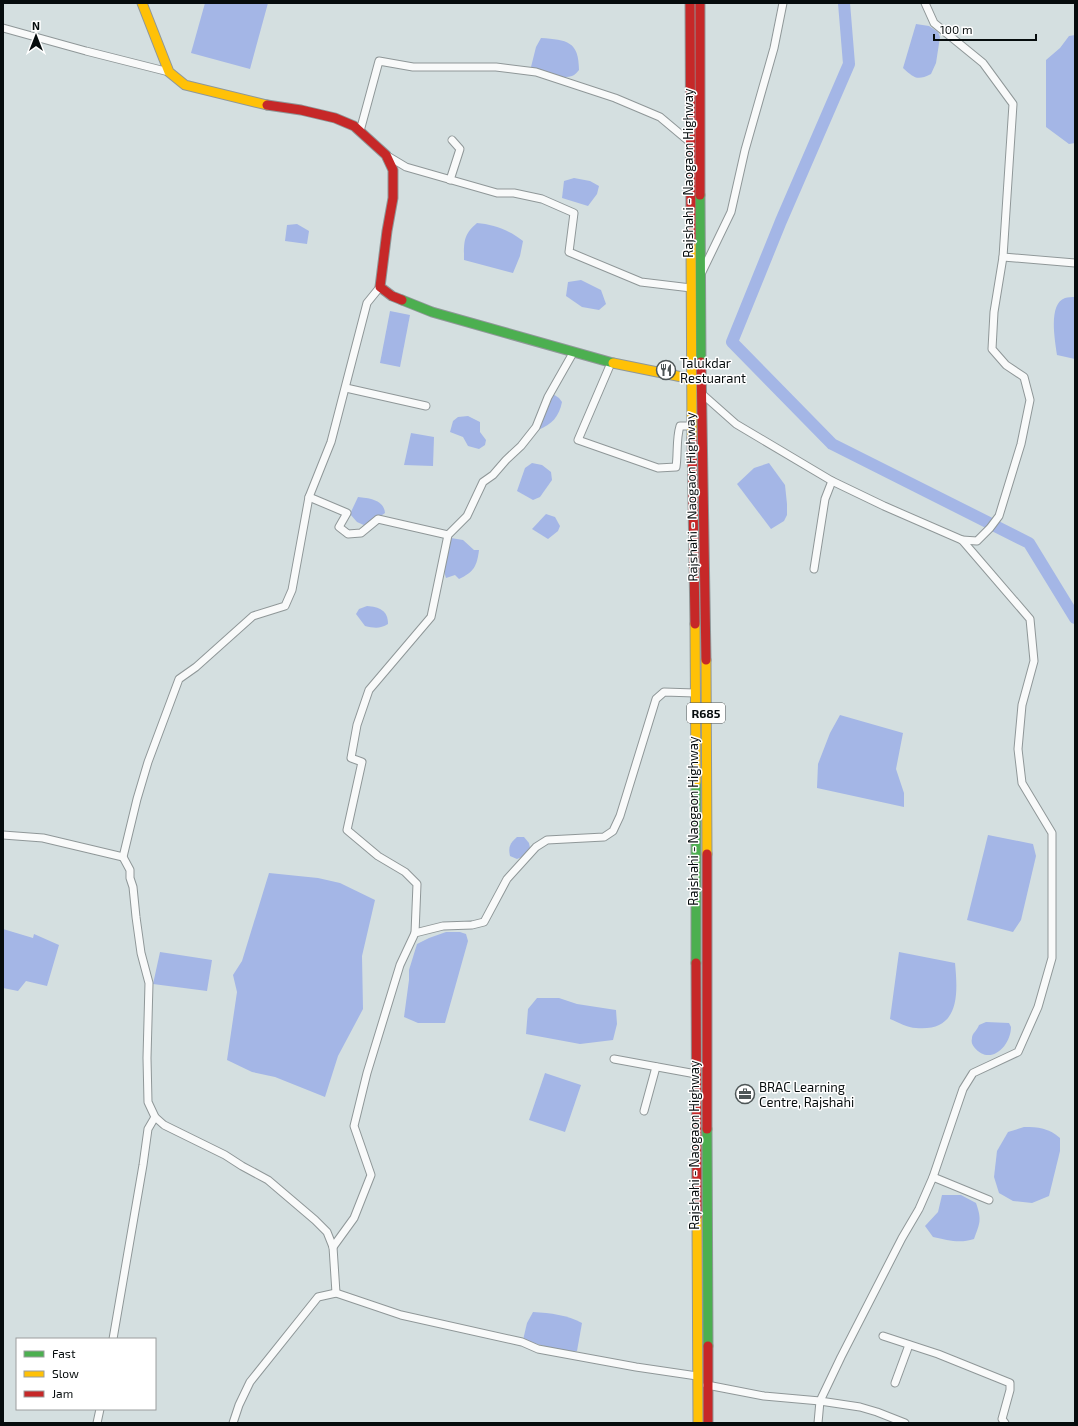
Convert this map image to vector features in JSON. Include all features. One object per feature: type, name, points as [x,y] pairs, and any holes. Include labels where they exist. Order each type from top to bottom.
[{"type":"main road","points":[[142,3],[169,72],[185,85],[270,106],[301,110],[335,118],[354,126],[386,155],[393,170],[393,198],[380,287],[392,296],[432,312],[573,353],[611,363],[692,379]]},
{"type":"main road","name":"Rajshahi - Naogaon Highway","points":[[690,3],[698,1423]]},
{"type":"main road","name":"Rajshahi - Naogaon Highway","points":[[700,3],[702,393],[706,620],[708,1423]]},
{"type":"main road","points":[[691,248],[702,249]]},
{"type":"main road","points":[[693,483],[704,483]]},
{"type":"main road","points":[[697,1314],[707,1314]]},
{"type":"street","points":[[702,274],[731,212],[745,150],[774,48],[783,3]]},
{"type":"street","points":[[702,393],[736,424],[832,481],[884,506],[962,540],[977,541],[999,516],[1021,444],[1030,400],[1024,377],[1006,365],[992,349],[994,312],[1003,257],[1013,104],[983,64],[934,23],[925,3]]},
{"type":"street","points":[[3,28],[169,72]]},
{"type":"street","points":[[360,131],[379,61],[413,67],[496,66],[536,72],[615,98],[660,117],[691,143]]},
{"type":"street","points":[[450,180],[460,149],[452,140]]},
{"type":"street","points":[[386,155],[406,166],[450,180],[497,192],[514,193],[542,199],[574,213],[569,252],[641,282],[692,288]]},
{"type":"street","points":[[1003,257],[1075,262]]},
{"type":"street","points":[[122,857],[148,762],[179,679],[196,667],[253,616],[285,606],[292,590],[300,556],[309,497],[331,442],[367,303],[380,287]]},
{"type":"street","points":[[333,1247],[354,1218],[371,1175],[354,1126],[367,1073],[400,965],[415,933],[418,884],[405,872],[378,856],[347,830],[362,762],[351,758],[357,724],[370,690],[431,617],[448,535],[467,516],[483,482],[492,475],[520,446],[536,427],[548,397],[573,353]]},
{"type":"street","points":[[611,363],[578,440],[658,468],[676,467],[678,434],[680,426],[692,426]]},
{"type":"street","points":[[346,388],[426,406]]},
{"type":"street","points":[[814,569],[825,499],[832,481]]},
{"type":"street","points":[[309,497],[347,513],[339,527],[348,534],[361,532],[378,519],[448,535]]},
{"type":"street","points":[[818,1423],[820,1401],[902,1238],[919,1209],[933,1177],[963,1089],[973,1073],[1018,1052],[1038,1007],[1052,958],[1052,833],[1022,783],[1018,749],[1022,705],[1034,661],[1030,619],[962,540]]},
{"type":"street","points":[[415,933],[443,926],[472,925],[484,922],[507,879],[536,846],[547,840],[604,837],[613,830],[620,816],[656,698],[664,692],[695,693]]},
{"type":"street","points":[[3,835],[43,838],[122,857],[130,870],[142,953],[149,983],[147,1058],[148,1102],[155,1117],[164,1125],[225,1155],[268,1180],[315,1220],[327,1232],[333,1247],[334,1282],[336,1293]]},
{"type":"street","points":[[614,1059],[696,1074]]},
{"type":"street","points":[[644,1111],[656,1067]]},
{"type":"street","points":[[113,1338],[148,1129],[155,1117]]},
{"type":"street","points":[[933,1177],[989,1200]]},
{"type":"street","points":[[233,1423],[239,1405],[250,1382],[280,1344],[318,1297],[336,1293],[400,1316],[522,1342],[538,1349],[636,1367],[697,1376]]},
{"type":"street","points":[[883,1336],[938,1354],[1010,1383],[1010,1390],[1002,1419],[1005,1423]]},
{"type":"street","points":[[895,1383],[908,1344]]},
{"type":"street","points":[[707,1385],[764,1396],[820,1401],[860,1408],[877,1412],[905,1423]]},
{"type":"street","points":[[97,1423],[100,1410]]},
{"type":"water","points":[[205,3],[268,3],[250,69],[191,53]]},
{"type":"water","points":[[916,24],[929,26],[938,32],[940,37],[936,63],[931,74],[919,78],[913,76],[903,68]]},
{"type":"water","points":[[1075,35],[1075,143],[1069,144],[1046,127],[1046,60],[1060,48],[1069,36]]},
{"type":"water","points":[[541,38],[564,41],[570,44],[577,53],[579,70],[572,76],[562,77],[531,67],[536,47]]},
{"type":"water","points":[[574,178],[590,181],[599,186],[597,194],[588,206],[562,198],[564,181]]},
{"type":"water","points":[[477,223],[502,229],[523,241],[520,256],[513,273],[464,260],[465,239],[472,227]]},
{"type":"water","points":[[297,224],[309,231],[307,244],[285,241],[287,225]]},
{"type":"water","points":[[581,280],[601,290],[606,304],[599,310],[582,307],[566,296],[568,282]]},
{"type":"water","points":[[1075,297],[1075,359],[1057,355],[1054,315],[1056,307],[1060,302],[1065,298]]},
{"type":"water","points":[[390,311],[410,315],[400,367],[380,363]]},
{"type":"water","points":[[553,394],[562,402],[559,412],[551,422],[538,430]]},
{"type":"water","points":[[468,416],[480,422],[480,432],[486,440],[485,445],[479,449],[468,446],[463,437],[450,432],[453,421],[458,417]]},
{"type":"water","points":[[411,433],[434,437],[433,466],[404,465]]},
{"type":"water","points":[[532,463],[542,465],[551,472],[552,480],[540,497],[533,500],[517,491],[525,468]]},
{"type":"water","points":[[769,463],[785,485],[787,504],[787,515],[784,521],[771,529],[737,484],[754,468]]},
{"type":"water","points":[[358,497],[379,502],[385,513],[366,526],[357,522],[350,514]]},
{"type":"water","points":[[546,514],[555,517],[560,526],[558,531],[548,539],[532,529]]},
{"type":"water","points":[[451,538],[463,540],[474,550],[479,550],[474,568],[468,574],[459,579],[455,575],[446,578],[444,568],[445,558]]},
{"type":"water","points":[[367,606],[379,608],[385,612],[388,619],[388,624],[377,628],[365,626],[356,614],[359,609]]},
{"type":"water","points":[[840,715],[903,733],[896,769],[904,793],[904,807],[817,788],[818,764],[830,733]]},
{"type":"water","points":[[988,835],[1033,844],[1036,856],[1021,920],[1013,932],[967,920]]},
{"type":"water","points":[[517,837],[524,837],[529,843],[530,848],[522,857],[517,859],[510,856],[509,848],[511,843]]},
{"type":"water","points":[[269,873],[318,878],[340,883],[375,900],[362,956],[363,1009],[338,1056],[325,1097],[275,1077],[252,1072],[227,1060],[237,992],[233,975],[242,961]]},
{"type":"water","points":[[3,929],[33,938],[34,934],[59,945],[47,986],[26,981],[18,991],[3,988]]},
{"type":"water","points":[[446,932],[460,932],[466,934],[468,941],[445,1023],[418,1023],[404,1017],[409,970],[417,944]]},
{"type":"water","points":[[160,952],[212,960],[207,991],[153,984]]},
{"type":"water","points":[[899,952],[955,963],[956,998],[953,1009],[941,1024],[930,1028],[913,1028],[890,1019]]},
{"type":"water","points":[[537,998],[559,998],[577,1004],[616,1010],[617,1024],[613,1040],[580,1044],[526,1034],[528,1009]]},
{"type":"water","points":[[986,1022],[1009,1023],[1011,1027],[1010,1034],[1004,1047],[998,1052],[987,1055],[980,1053],[972,1043],[973,1035],[979,1025]]},
{"type":"water","points":[[545,1073],[581,1085],[565,1132],[529,1120]]},
{"type":"water","points":[[1024,1127],[1043,1129],[1052,1132],[1060,1138],[1060,1151],[1049,1196],[1032,1203],[1013,1201],[999,1193],[994,1177],[997,1151],[1008,1132]]},
{"type":"water","points":[[942,1195],[961,1195],[976,1203],[980,1221],[974,1239],[958,1241],[933,1237],[925,1226],[938,1212]]},
{"type":"water","points":[[533,1312],[559,1315],[582,1323],[577,1351],[566,1352],[523,1340],[527,1323]]},
{"type":"waterway","points":[[844,3],[849,64],[781,221],[732,342],[832,444],[1029,543],[1075,618]]},
{"type":"traffic: fast","points":[[700,195],[701,362]]},
{"type":"traffic: fast","points":[[402,300],[432,312],[613,363]]},
{"type":"traffic: fast","points":[[696,782],[696,963]]},
{"type":"traffic: fast","points":[[707,1129],[708,1346]]},
{"type":"traffic: slow","points":[[142,3],[169,72],[185,85],[267,105]]},
{"type":"traffic: slow","points":[[691,242],[692,438]]},
{"type":"traffic: slow","points":[[613,363],[692,379]]},
{"type":"traffic: slow","points":[[695,624],[696,782]]},
{"type":"traffic: slow","points":[[706,660],[707,854]]},
{"type":"traffic: slow","points":[[697,1216],[698,1423]]},
{"type":"traffic: jam","points":[[690,3],[691,242]]},
{"type":"traffic: jam","points":[[700,3],[700,195]]},
{"type":"traffic: jam","points":[[267,105],[301,110],[335,118],[354,126],[386,155],[393,170],[393,198],[380,287],[392,296],[402,300]]},
{"type":"traffic: jam","points":[[701,362],[706,660]]},
{"type":"traffic: jam","points":[[692,438],[695,624]]},
{"type":"traffic: jam","points":[[707,854],[707,1129]]},
{"type":"traffic: jam","points":[[696,963],[697,1216]]},
{"type":"traffic: jam","points":[[708,1346],[708,1423]]},
{"type":"place","name":"Talukdar Restuarant","points":[[666,370]]},
{"type":"place","name":"BRAC Learning Centre, Rajshahi","points":[[745,1094]]}]
